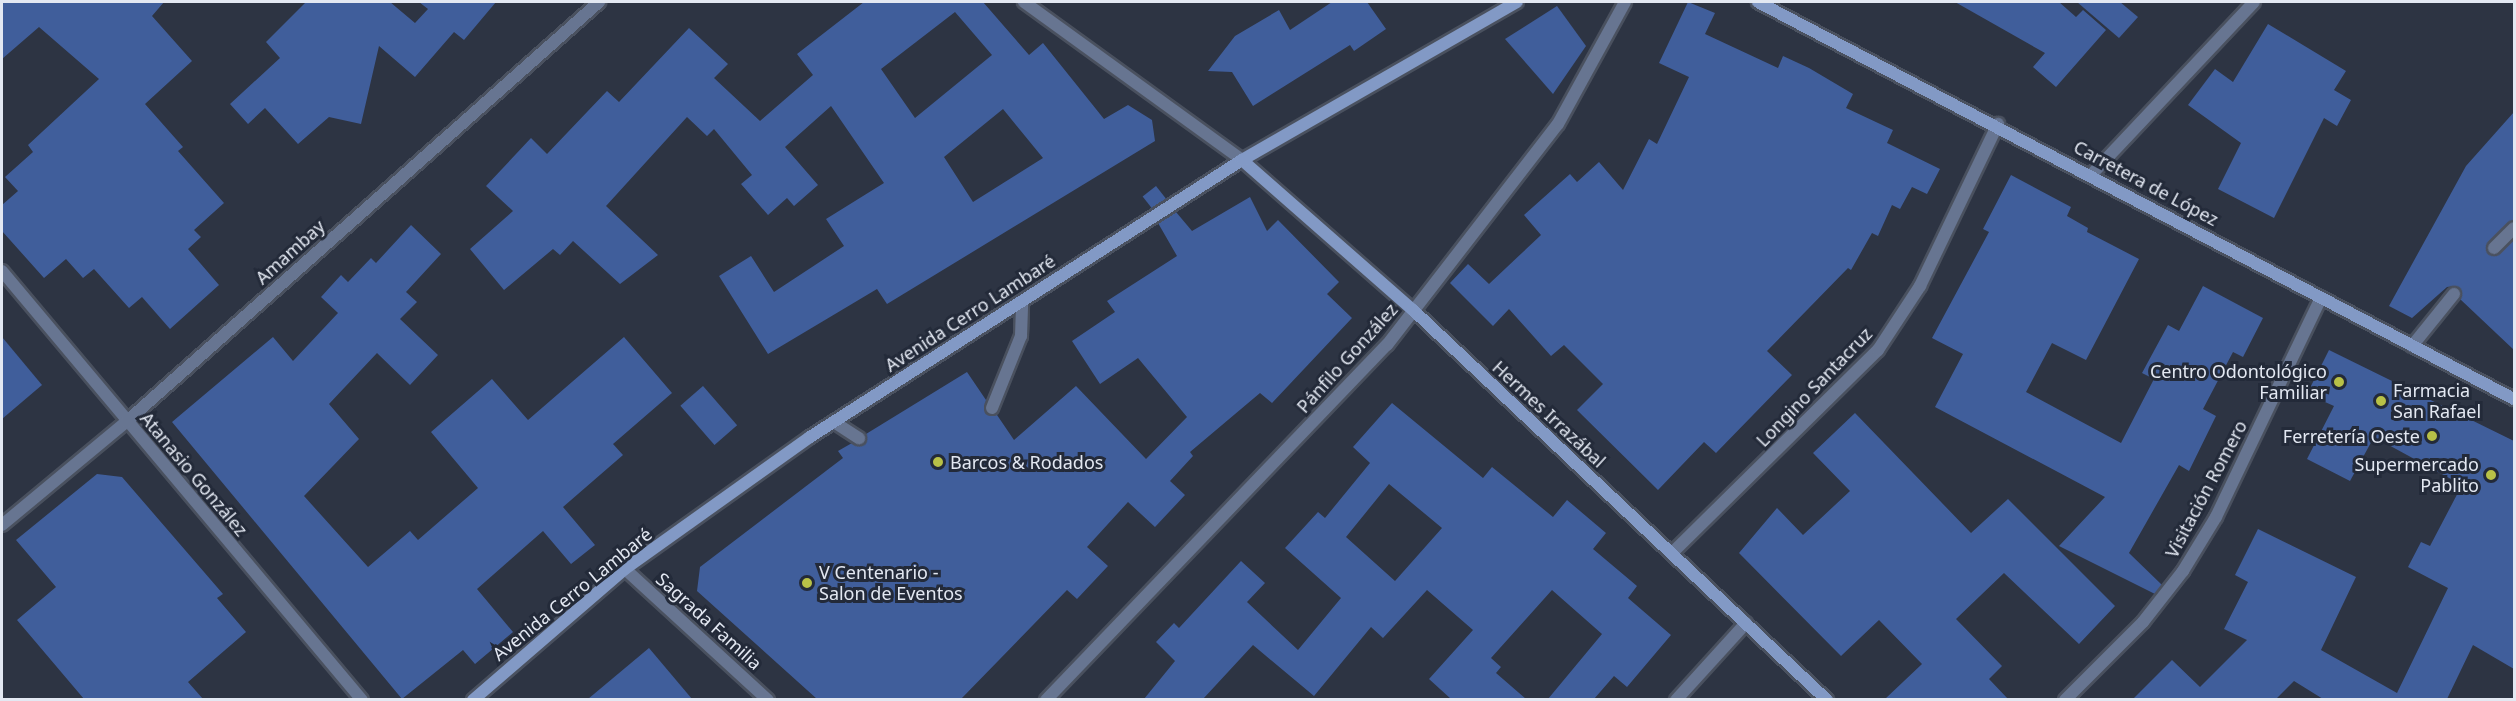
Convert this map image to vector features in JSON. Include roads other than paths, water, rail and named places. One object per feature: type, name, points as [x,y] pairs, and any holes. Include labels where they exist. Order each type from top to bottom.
[{"type":"main road","name":"Avenida Cerro Lambaré","points":[[473,699],[625,569],[834,422],[1242,160],[1517,2]]},
{"type":"main road","name":"Carretera de López","points":[[1758,2],[1998,124],[2514,399]]},
{"type":"main road","name":"Hermes Irrazábal","points":[[1242,160],[1413,310],[1827,699]]},
{"type":"street","name":"Amambay","points":[[2,525],[126,422],[598,2]]},
{"type":"street","points":[[1024,2],[1242,160]]},
{"type":"street","name":"Pánfilo González","points":[[1046,699],[1305,432],[1413,310],[1558,124],[1626,2]]},
{"type":"street","points":[[2092,174],[2254,2]]},
{"type":"street","name":"Longino Santacruz","points":[[1672,553],[1878,350],[1920,286],[1998,124]]},
{"type":"street","points":[[2494,248],[2514,228]]},
{"type":"street","name":"Atanasio González","points":[[2,271],[126,422],[362,699]]},
{"type":"street","points":[[2412,346],[2454,294]]},
{"type":"street","name":"Visitación Romero","points":[[2065,699],[2143,622],[2188,564],[2216,517],[2321,298]]},
{"type":"street","points":[[992,408],[1021,336],[1022,301]]},
{"type":"street","points":[[834,422],[860,438]]},
{"type":"street","name":"Sagrada Familia","points":[[625,569],[768,699]]},
{"type":"street","points":[[1676,699],[1746,622]]},
{"type":"place","name":"Centro Odontológico Familiar","points":[[2339,382]]},
{"type":"place","name":"Farmacia San Rafael","points":[[2381,401]]},
{"type":"place","name":"Ferretería Oeste","points":[[2432,436]]},
{"type":"place","name":"Barcos & Rodados","points":[[938,462]]},
{"type":"place","name":"Supermercado Pablito","points":[[2491,475]]},
{"type":"place","name":"V Centenario - Salon de Eventos","points":[[807,583]]}]
